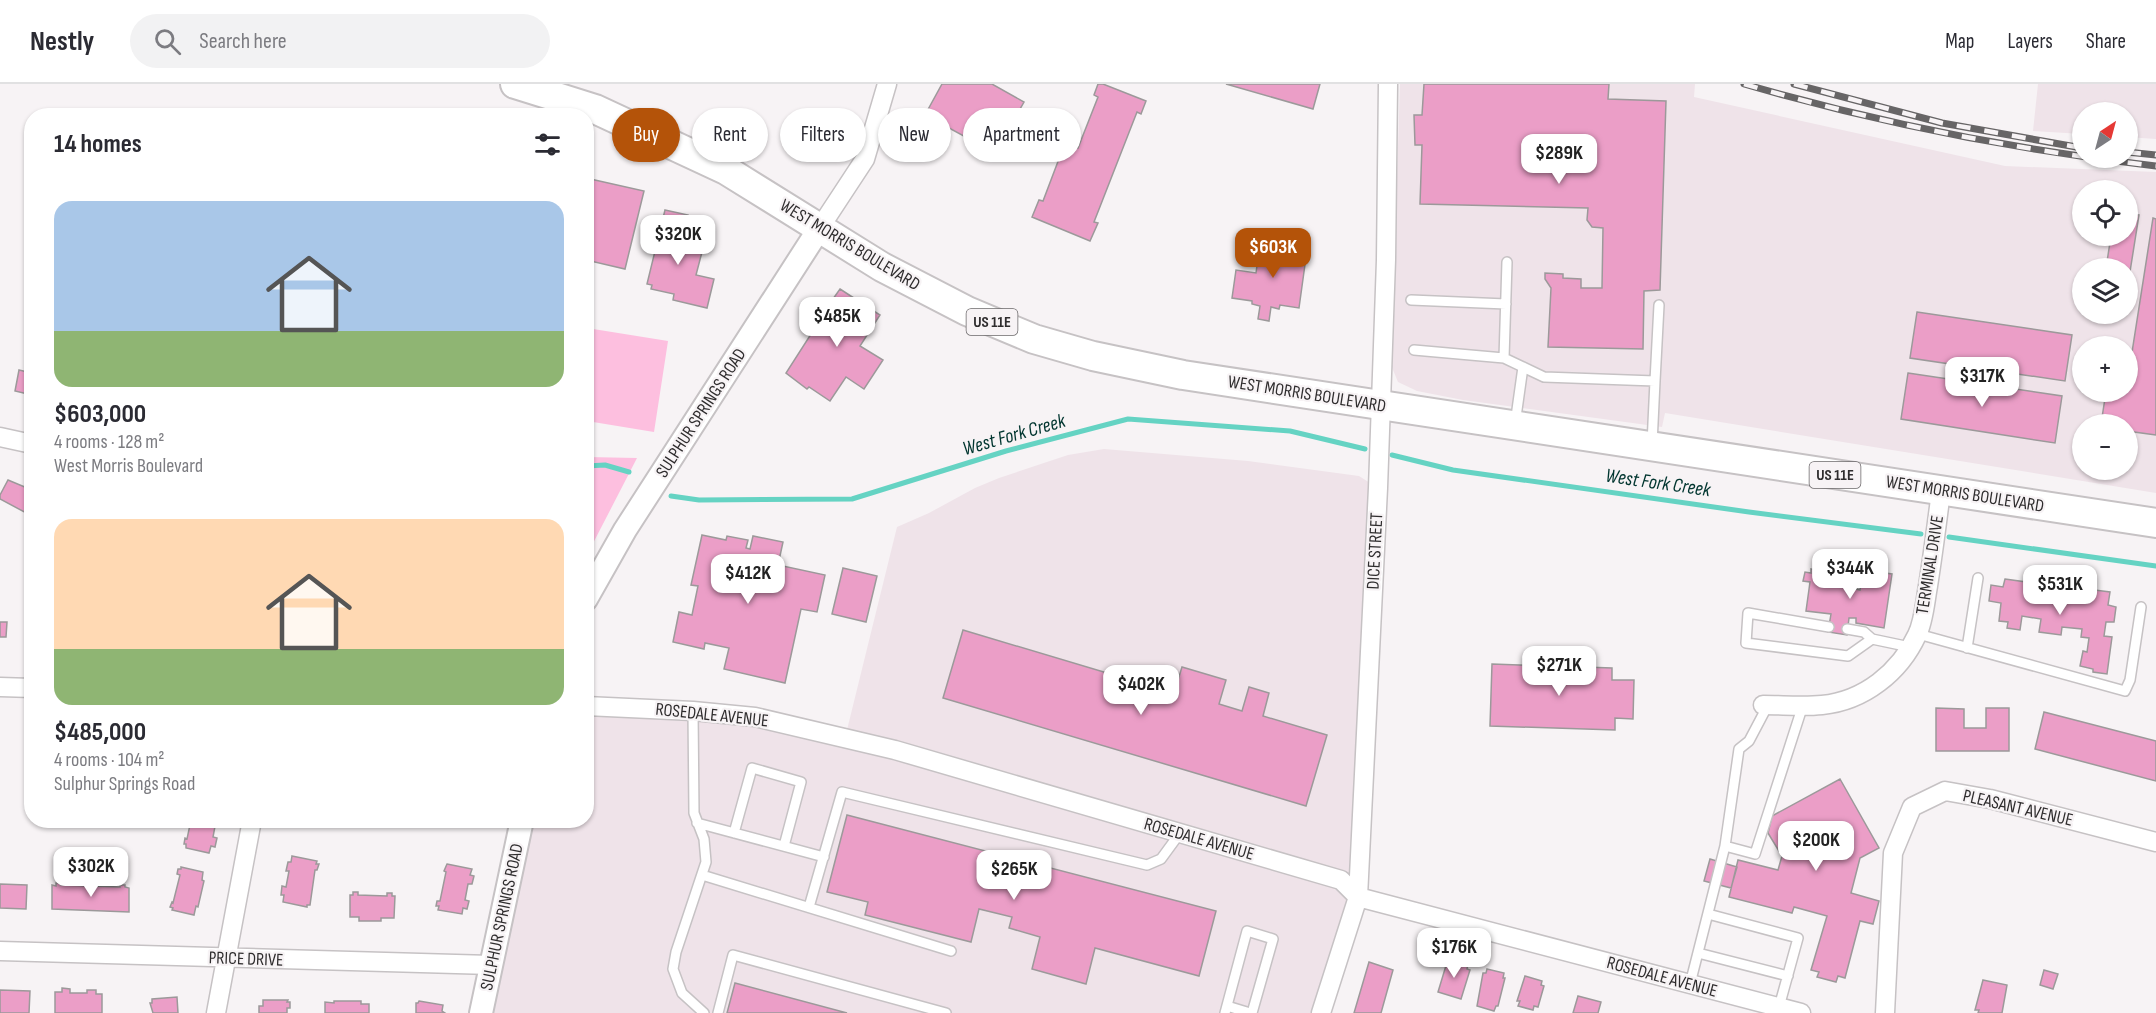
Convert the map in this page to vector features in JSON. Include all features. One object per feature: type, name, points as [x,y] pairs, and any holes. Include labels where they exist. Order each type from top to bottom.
[{"type":"main road","name":"WEST MORRIS BOULEVARD","points":[[515,84],[593,108]]},
{"type":"main road","name":"WEST MORRIS BOULEVARD","points":[[594,108],[726,170],[819,229],[931,293],[1034,339],[1137,366],[2156,523]]},
{"type":"street","points":[[819,229],[865,159],[887,84]]},
{"type":"street","name":"DICE STREET","points":[[1321,1013],[1358,897],[1378,488],[1379,405],[1386,260],[1388,84]]},
{"type":"street","name":"SULPHUR SPRINGS ROAD","points":[[594,585],[625,530],[819,229]]},
{"type":"street","points":[[0,437],[24,442]]},
{"type":"street","name":"TERMINAL DRIVE","points":[[1766,705],[1823,705],[1854,697],[1874,687],[1896,668],[1914,640],[1924,608],[1941,491]]},
{"type":"street","points":[[0,687],[24,688]]},
{"type":"street","name":"ROSEDALE AVENUE","points":[[594,706],[693,711],[755,717],[895,750],[1341,880],[1358,897],[1801,1013]]},
{"type":"street","name":"PLEASANT AVENUE","points":[[1885,1013],[1893,853],[1912,807],[1945,791],[1990,799],[2156,842]]},
{"type":"street","points":[[216,1013],[250,828]]},
{"type":"street","name":"SULPHUR SPRINGS ROAD","points":[[481,1013],[520,828]]},
{"type":"street","name":"PRICE DRIVE","points":[[0,951],[491,965]]},
{"type":"lane","points":[[1504,358],[1507,262]]},
{"type":"lane","points":[[1411,300],[1506,304]]},
{"type":"lane","points":[[1652,447],[1659,305]]},
{"type":"lane","points":[[1414,350],[1504,358],[1544,377],[1655,381]]},
{"type":"lane","points":[[1515,426],[1523,367]]},
{"type":"lane","points":[[1967,648],[1978,578]]},
{"type":"lane","points":[[1829,627],[1748,613],[1746,643],[1848,656],[1872,639],[1914,640],[1967,648],[2124,691],[2130,680],[2141,607]]},
{"type":"lane","points":[[1847,629],[1864,632],[1872,639]]},
{"type":"lane","points":[[1690,984],[1725,846],[1739,749],[1749,741],[1766,705]]},
{"type":"lane","points":[[1725,846],[1755,854],[1803,705]]},
{"type":"lane","points":[[693,711],[694,813],[704,839],[706,862],[676,952],[673,969],[682,993],[704,1013]]},
{"type":"lane","points":[[734,833],[752,768],[801,782],[784,846]]},
{"type":"lane","points":[[809,907],[842,792],[1147,865],[1161,859],[1180,833]]},
{"type":"lane","points":[[697,823],[824,857]]},
{"type":"lane","points":[[702,874],[951,951]]},
{"type":"lane","points":[[1708,914],[1798,938],[1779,1007]]},
{"type":"lane","points":[[1247,931],[1273,939],[1251,1013],[1226,1010],[1247,931]]},
{"type":"lane","points":[[1698,953],[1788,976]]},
{"type":"lane","points":[[718,1013],[733,955],[946,1013]]},
{"type":"shaded area","points":[[1400,84],[1695,84],[1694,97],[2005,166],[2156,172],[2156,493],[2076,480],[2138,480],[2138,414],[2072,414],[2072,479],[1665,413],[1662,427],[1463,400],[1417,391],[1398,382],[1391,365]]},
{"type":"shaded area","points":[[2038,84],[2156,84],[2156,139],[2138,138],[2138,102],[2072,102],[2072,133],[2033,131]]},
{"type":"shaded area","points":[[594,329],[668,341],[654,432],[594,422]]},
{"type":"shaded area","points":[[1104,449],[1248,461],[1359,476],[1378,488],[1358,897],[1325,1013],[481,1013],[521,828],[594,828],[594,706],[693,711],[845,738],[897,527],[975,488],[1068,455]]},
{"type":"shaded area","points":[[594,457],[637,458],[594,541]]},
{"type":"building","points":[[942,84],[992,84],[1024,102],[1021,108],[963,108],[963,136],[951,129],[951,108],[929,108]]},
{"type":"building","points":[[1098,84],[1103,84],[1146,101],[1141,114],[1137,112],[1094,222],[1098,223],[1090,241],[1032,217],[1039,200],[1043,201],[1058,162],[1081,162],[1081,140],[1098,97],[1094,95]]},
{"type":"building","points":[[1226,84],[1320,84],[1313,109]]},
{"type":"building","points":[[1424,84],[1609,84],[1608,99],[1666,101],[1660,290],[1644,291],[1643,349],[1548,347],[1551,288],[1545,279],[1545,273],[1563,274],[1563,278],[1581,279],[1581,288],[1602,288],[1603,228],[1592,227],[1587,220],[1588,208],[1420,204],[1422,145],[1415,145],[1414,115],[1422,115]]},
{"type":"building","points":[[594,180],[644,191],[625,269],[594,262]]},
{"type":"building","points":[[665,210],[688,215],[686,223],[682,222],[677,243],[684,244],[683,248],[702,252],[696,275],[714,279],[707,308],[673,300],[674,294],[651,289],[652,285],[647,284]]},
{"type":"building","points":[[2153,218],[2156,219],[2156,435],[2138,433],[2138,414],[2103,414],[2104,402],[2138,402],[2138,336],[2135,336]]},
{"type":"building","points":[[1260,243],[1307,250],[1299,308],[1280,305],[1279,309],[1271,307],[1269,321],[1258,319],[1260,306],[1252,304],[1252,301],[1232,298],[1236,270],[1256,273]]},
{"type":"building","points":[[2109,246],[2134,246],[2132,258],[2108,258]]},
{"type":"building","points":[[840,289],[880,315],[860,346],[883,360],[864,389],[846,377],[830,401],[809,387],[807,389],[786,373],[813,331],[811,330]]},
{"type":"building","points":[[1917,312],[2072,335],[2065,381],[1910,358]]},
{"type":"building","points":[[19,370],[24,371],[24,393],[15,391]]},
{"type":"building","points":[[1908,373],[2062,396],[2055,443],[1901,419]]},
{"type":"building","points":[[8,480],[24,487],[24,512],[0,499]]},
{"type":"building","points":[[702,535],[726,540],[727,536],[748,540],[746,548],[750,549],[753,536],[783,542],[778,565],[825,575],[817,612],[801,609],[785,683],[724,669],[729,648],[705,643],[704,649],[673,642],[679,612],[692,615],[698,586],[691,585]]},
{"type":"building","points":[[843,568],[877,576],[866,622],[832,614]]},
{"type":"building","points":[[1811,569],[1830,572],[1828,586],[1840,587],[1840,585],[1860,590],[1863,570],[1892,574],[1884,628],[1856,623],[1856,618],[1849,618],[1847,635],[1828,632],[1831,614],[1806,611],[1810,582],[1803,581],[1805,572],[1811,573]]},
{"type":"building","points":[[2005,579],[2026,582],[2025,590],[2044,592],[2045,584],[2068,587],[2066,600],[2086,603],[2087,593],[2095,594],[2095,590],[2110,592],[2108,605],[2116,607],[2114,622],[2106,622],[2104,636],[2112,637],[2107,674],[2093,672],[2093,669],[2080,666],[2083,651],[2087,652],[2089,638],[2081,637],[2082,629],[2062,627],[2061,635],[2039,632],[2041,619],[2022,616],[2020,630],[2007,628],[2008,622],[1999,621],[2001,603],[1989,601],[1991,585],[2003,587]]},
{"type":"building","points":[[0,622],[7,622],[6,637],[0,637]]},
{"type":"building","points":[[963,630],[1174,693],[1182,667],[1226,680],[1219,704],[1242,711],[1249,687],[1269,693],[1263,716],[1327,735],[1306,806],[943,698]]},
{"type":"building","points":[[1492,664],[1612,668],[1612,680],[1634,680],[1633,719],[1615,718],[1615,730],[1490,726]]},
{"type":"building","points":[[1936,708],[1964,709],[1964,728],[1986,728],[1986,708],[2009,708],[2009,751],[1936,751]]},
{"type":"building","points":[[2044,712],[2156,741],[2156,781],[2035,749]]},
{"type":"building","points":[[1840,779],[1879,848],[1860,858],[1851,893],[1879,901],[1873,924],[1860,921],[1845,978],[1838,976],[1836,982],[1817,977],[1819,972],[1811,970],[1827,916],[1794,907],[1792,913],[1729,897],[1738,860],[1778,870],[1782,856],[1768,833],[1772,816]]},
{"type":"building","points":[[847,815],[1216,911],[1199,976],[1095,948],[1086,984],[1032,969],[1040,937],[1009,928],[1012,917],[979,909],[971,942],[865,915],[868,902],[827,892]]},
{"type":"building","points":[[189,828],[215,828],[213,837],[217,838],[215,847],[211,846],[209,853],[186,848],[184,844],[185,838],[187,839]]},
{"type":"building","points":[[292,856],[317,861],[316,864],[319,864],[315,870],[310,905],[307,907],[283,902],[282,886],[286,887],[289,871],[286,871]]},
{"type":"building","points":[[1710,859],[1737,867],[1731,888],[1704,881]]},
{"type":"building","points":[[447,864],[472,869],[470,875],[474,876],[472,884],[468,884],[465,900],[469,901],[467,909],[463,908],[462,914],[438,910],[439,906],[436,906],[437,901],[440,901]]},
{"type":"building","points":[[181,867],[203,872],[202,880],[204,881],[194,915],[172,910],[173,908],[170,907],[180,875],[177,874],[178,869]]},
{"type":"building","points":[[56,883],[120,887],[120,885],[125,885],[129,888],[129,912],[52,909],[52,885],[56,886]]},
{"type":"building","points":[[0,884],[27,885],[26,909],[0,908]]},
{"type":"building","points":[[353,892],[358,892],[358,895],[387,896],[387,893],[392,893],[392,896],[395,896],[394,918],[381,918],[381,921],[359,921],[359,917],[350,917],[350,895],[353,895]]},
{"type":"building","points":[[1448,959],[1468,964],[1467,969],[1470,970],[1461,999],[1438,992]]},
{"type":"building","points":[[1369,962],[1393,970],[1381,1013],[1354,1013]]},
{"type":"building","points":[[1487,969],[1504,973],[1503,978],[1505,978],[1498,1006],[1494,1011],[1477,1006],[1483,973],[1486,973]]},
{"type":"building","points":[[2044,970],[2058,974],[2053,989],[2040,985]]},
{"type":"building","points":[[1525,976],[1542,981],[1541,985],[1544,986],[1538,1007],[1534,1006],[1533,1010],[1518,1006],[1520,1001],[1517,1001]]},
{"type":"building","points":[[1983,980],[2007,985],[2002,1013],[1978,1013],[1979,1010],[1975,1010]]},
{"type":"building","points":[[735,983],[847,1013],[727,1013]]},
{"type":"building","points":[[62,988],[70,989],[70,993],[87,993],[87,990],[96,990],[96,994],[102,994],[102,1013],[55,1013],[55,992],[62,992]]},
{"type":"building","points":[[0,990],[30,991],[29,1013],[0,1013]]},
{"type":"building","points":[[1578,996],[1601,1002],[1598,1013],[1573,1013]]},
{"type":"building","points":[[177,997],[178,1013],[153,1013],[150,1003],[152,999]]},
{"type":"building","points":[[263,1000],[288,1000],[290,1008],[287,1008],[287,1013],[259,1013],[259,1006],[263,1006]]},
{"type":"building","points":[[334,1001],[361,1001],[361,1004],[369,1004],[369,1013],[325,1013],[325,1002],[334,1003]]},
{"type":"building","points":[[419,1001],[443,1005],[442,1011],[445,1013],[416,1013],[416,1003]]},
{"type":"waterway","name":"West Fork Creek","points":[[671,496],[699,500],[852,499],[1006,451],[1128,419],[1290,431],[1365,449]]},
{"type":"waterway","name":"West Fork Creek","points":[[1392,455],[1453,470],[1921,534]]},
{"type":"waterway","name":"West Fork Creek","points":[[594,466],[605,465],[629,472]]},
{"type":"waterway","name":"West Fork Creek","points":[[1949,537],[2156,566]]},
{"type":"railway","points":[[1744,84],[1846,111],[1949,134],[2052,152],[2156,166]]},
{"type":"railway","points":[[1794,84],[1942,123],[2072,146]]},
{"type":"railway","points":[[2138,153],[2156,155]]}]
